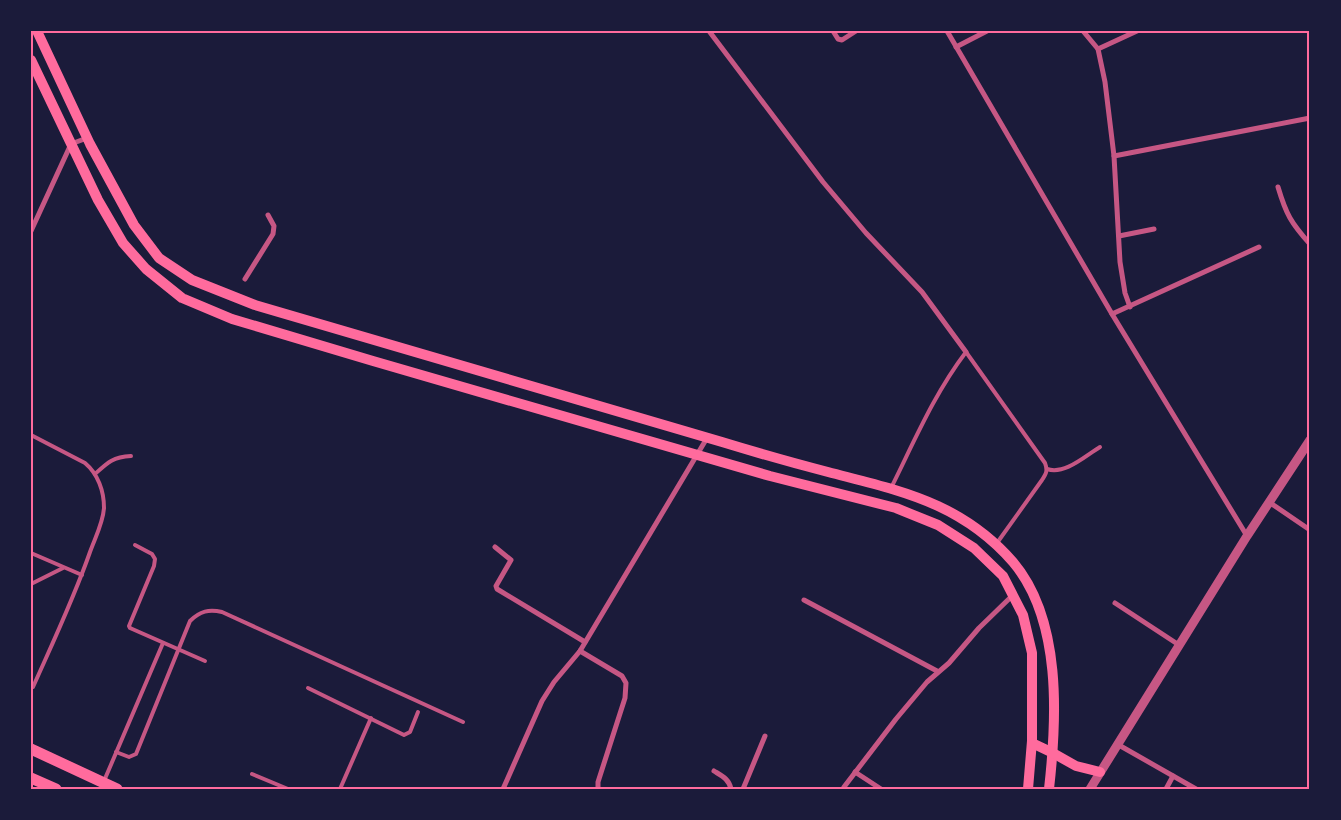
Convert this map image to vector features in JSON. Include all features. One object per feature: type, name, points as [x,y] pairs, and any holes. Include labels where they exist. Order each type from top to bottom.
[{"type":"main road","points":[[37,31],[87,138],[134,225],[159,258],[192,280],[255,305],[778,459],[891,488],[941,507],[982,532],[1014,564],[1036,600],[1049,640],[1054,744],[1049,789]]},
{"type":"main road","points":[[31,60],[98,200],[123,243],[146,269],[182,298],[232,319],[770,476],[896,508],[938,525],[974,548],[1003,576],[1023,615],[1032,653],[1032,743],[1028,789]]},
{"type":"main road","points":[[1032,743],[1076,766],[1100,772]]},
{"type":"main road","points":[[31,749],[117,789]]},
{"type":"main road","points":[[31,778],[56,789]]},
{"type":"street","points":[[709,31],[823,182],[866,233],[922,292],[966,352]]},
{"type":"street","points":[[833,31],[838,39],[842,40],[856,31]]},
{"type":"street","points":[[947,31],[1112,314],[1247,536]]},
{"type":"street","points":[[956,47],[987,31]]},
{"type":"street","points":[[1083,31],[1098,50],[1105,82],[1114,156],[1123,280],[1130,307]]},
{"type":"street","points":[[1098,50],[1136,31]]},
{"type":"street","points":[[1114,156],[1310,118]]},
{"type":"street","points":[[31,231],[71,144],[87,138]]},
{"type":"street","points":[[1278,187],[1284,208],[1292,223],[1310,244]]},
{"type":"street","points":[[246,279],[273,234],[274,226],[268,215]]},
{"type":"street","points":[[1119,236],[1154,230]]},
{"type":"street","points":[[1112,314],[1259,247]]},
{"type":"street","points":[[503,789],[542,700],[554,682],[580,651],[707,438]]},
{"type":"street","points":[[1090,789],[1247,536],[1310,440]]},
{"type":"street","points":[[1270,502],[1310,530]]},
{"type":"street","points":[[495,546],[512,560],[496,586],[499,591],[585,642]]},
{"type":"street","points":[[844,787],[896,719],[938,671],[949,663],[979,628],[1013,596]]},
{"type":"street","points":[[804,600],[938,671]]},
{"type":"street","points":[[1115,603],[1179,645]]},
{"type":"street","points":[[580,651],[622,676],[626,683],[625,698],[598,782],[598,789]]},
{"type":"street","points":[[743,789],[765,736]]},
{"type":"street","points":[[1117,744],[1196,789]]},
{"type":"street","points":[[714,770],[725,777],[731,789]]},
{"type":"street","points":[[855,772],[881,789]]},
{"type":"street","points":[[1166,789],[1173,776]]},
{"type":"lane","points":[[891,488],[940,391],[966,352],[1045,463],[1047,469],[1047,474],[995,545]]},
{"type":"lane","points":[[31,435],[85,463],[95,474],[103,498],[102,519],[82,575],[31,692]]},
{"type":"lane","points":[[1047,469],[1052,471],[1062,470],[1100,447]]},
{"type":"lane","points":[[95,474],[114,458],[131,456]]},
{"type":"lane","points":[[135,544],[152,554],[155,559],[154,566],[129,626],[130,628],[205,661]]},
{"type":"lane","points":[[31,553],[82,575]]},
{"type":"lane","points":[[31,584],[63,568]]},
{"type":"lane","points":[[116,752],[129,757],[136,754],[190,621],[196,615],[212,609],[462,722]]},
{"type":"lane","points":[[103,782],[163,643]]},
{"type":"lane","points":[[308,688],[404,735],[407,734],[418,712]]},
{"type":"lane","points":[[340,789],[371,718]]},
{"type":"lane","points":[[252,774],[288,789]]}]
